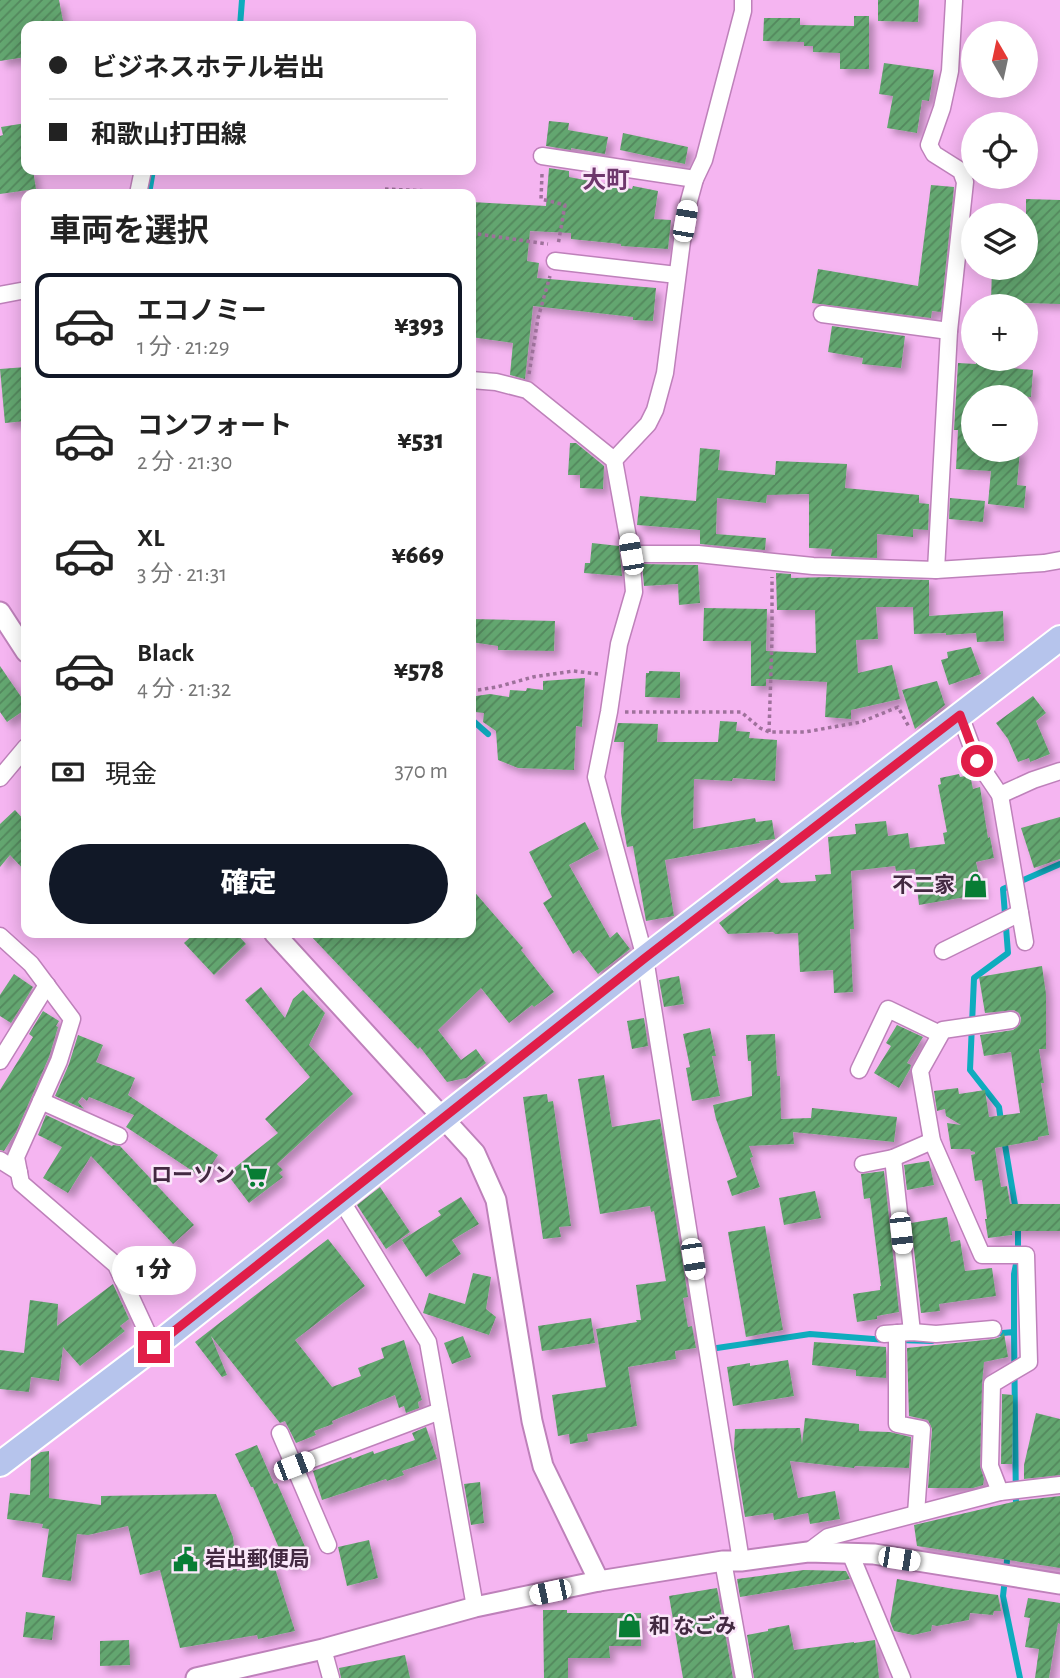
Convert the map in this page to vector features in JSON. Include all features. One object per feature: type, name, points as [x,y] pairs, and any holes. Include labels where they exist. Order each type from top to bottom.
[{"type":"main road","points":[[0,1465],[154,1347],[645,958],[1060,638]]},
{"type":"street","points":[[614,460],[648,424],[655,410],[665,373],[689,201],[715,121],[743,11],[743,0]]},
{"type":"street","points":[[936,570],[949,331],[965,182],[961,171],[934,154],[929,145],[942,108],[950,71],[954,1]]},
{"type":"street","points":[[542,156],[695,179]]},
{"type":"street","points":[[556,253],[677,275]]},
{"type":"street","points":[[0,295],[21,291]]},
{"type":"street","points":[[822,314],[949,331]]},
{"type":"street","points":[[476,380],[496,382],[527,390],[614,460],[631,554],[634,592],[619,644],[596,777],[645,958],[732,1561],[744,1678]]},
{"type":"street","points":[[631,554],[698,554],[813,566],[936,570],[1060,560]]},
{"type":"street","points":[[0,611],[21,644]]},
{"type":"street","points":[[960,715],[977,761],[1000,794],[1025,942]]},
{"type":"street","points":[[0,778],[21,753]]},
{"type":"street","points":[[1000,794],[1060,771]]},
{"type":"street","points":[[943,950],[1020,913]]},
{"type":"street","points":[[0,936],[31,964],[72,1019],[59,1061],[16,1157],[20,1183],[116,1265],[154,1347]]},
{"type":"street","points":[[279,938],[475,1153],[496,1200],[532,1421],[543,1466],[599,1581]]},
{"type":"street","points":[[0,1060],[47,985]]},
{"type":"street","points":[[859,1070],[888,1009],[940,1034]]},
{"type":"street","points":[[1000,1492],[990,1466],[992,1384],[1029,1362],[1026,1255],[982,1255],[932,1141],[920,1071],[943,1030],[1010,1020]]},
{"type":"street","points":[[41,1101],[119,1136]]},
{"type":"street","points":[[863,1164],[893,1158],[932,1141]]},
{"type":"street","points":[[893,1158],[898,1333],[897,1424],[922,1429],[916,1514]]},
{"type":"street","points":[[0,1160],[19,1172]]},
{"type":"street","points":[[341,1199],[428,1342],[475,1607]]},
{"type":"street","points":[[898,1333],[936,1334],[993,1329]]},
{"type":"street","points":[[294,1466],[440,1411]]},
{"type":"street","points":[[280,1433],[328,1545]]},
{"type":"street","points":[[808,1552],[828,1537],[1000,1492],[1060,1485]]},
{"type":"street","points":[[197,1678],[324,1648],[475,1607],[599,1581],[808,1552],[874,1555],[1060,1584]]},
{"type":"street","points":[[850,1553],[902,1678]]},
{"type":"street","points":[[324,1648],[331,1678]]},
{"type":"path","points":[[476,234],[556,253]]},
{"type":"path","points":[[769,732],[771,561]]},
{"type":"path","points":[[476,690],[573,671],[614,676]]},
{"type":"path","points":[[608,712],[741,712],[769,732],[805,733],[860,722],[898,707],[919,746]]},
{"type":"building","points":[[0,0],[59,0],[63,21],[21,21],[21,58],[0,61]]},
{"type":"building","points":[[878,0],[919,0],[918,22],[878,21]]},
{"type":"building","points":[[854,16],[869,16],[869,69],[840,69],[840,53],[813,52],[813,46],[804,46],[804,42],[763,41],[764,18],[800,18],[800,25],[854,26]]},
{"type":"building","points":[[884,63],[934,70],[929,101],[922,100],[917,133],[887,128],[893,96],[879,94]]},
{"type":"building","points":[[549,121],[569,123],[568,130],[608,137],[605,154],[546,146]]},
{"type":"building","points":[[21,124],[21,175],[34,175],[36,189],[0,194],[0,136],[3,135],[1,127]]},
{"type":"building","points":[[623,133],[688,147],[685,164],[620,150]]},
{"type":"building","points":[[549,168],[569,171],[569,177],[658,191],[654,219],[671,220],[668,249],[571,239],[571,233],[530,231],[527,261],[539,263],[537,278],[656,288],[653,321],[533,306],[525,379],[510,375],[513,343],[476,338],[476,202],[546,206]]},
{"type":"building","points":[[931,185],[954,187],[941,312],[932,311],[931,318],[812,303],[818,269],[918,286]]},
{"type":"building","points":[[1026,199],[1060,200],[1060,304],[1038,303],[1038,294],[991,294],[992,280],[1038,280],[1038,203],[1026,203]]},
{"type":"building","points":[[832,326],[905,336],[901,368],[862,364],[863,358],[828,352]]},
{"type":"building","points":[[958,363],[961,363],[961,371],[1033,371],[1032,385],[961,385],[961,462],[1019,462],[1017,485],[1026,486],[1024,508],[988,504],[991,471],[956,469],[958,430],[954,430]]},
{"type":"building","points":[[21,367],[21,421],[5,423],[0,369]]},
{"type":"building","points":[[570,443],[576,443],[604,466],[603,489],[580,488],[580,475],[568,475]]},
{"type":"building","points":[[700,448],[720,450],[718,470],[775,475],[776,461],[847,464],[845,488],[919,495],[919,503],[929,504],[928,530],[913,529],[913,537],[877,534],[877,558],[831,556],[832,549],[809,548],[809,494],[767,495],[766,503],[717,498],[716,534],[766,538],[765,550],[700,544],[700,530],[637,525],[640,496],[696,501]]},
{"type":"building","points":[[950,498],[985,501],[983,522],[949,519]]},
{"type":"building","points":[[592,543],[619,546],[622,576],[584,573],[585,563],[590,563]]},
{"type":"building","points":[[642,564],[698,565],[700,603],[679,605],[678,584],[644,586]]},
{"type":"building","points":[[776,573],[791,574],[791,578],[929,580],[929,616],[1003,611],[1004,641],[977,642],[976,633],[914,634],[913,607],[876,607],[878,639],[856,640],[858,673],[892,665],[900,699],[851,710],[851,719],[825,717],[827,682],[766,679],[766,686],[751,686],[751,641],[703,641],[704,608],[767,609],[766,651],[816,653],[815,610],[777,610]]},
{"type":"building","points":[[476,619],[555,621],[554,651],[498,650],[498,646],[476,643]]},
{"type":"building","points":[[971,647],[981,674],[949,685],[941,660],[948,658],[947,652]]},
{"type":"building","points":[[0,666],[21,697],[21,712],[7,722],[0,712]]},
{"type":"building","points":[[680,672],[680,698],[645,697],[646,673]]},
{"type":"building","points":[[585,678],[582,727],[576,726],[574,770],[518,768],[498,760],[496,731],[483,722],[484,713],[476,712],[476,696],[490,694],[509,697],[510,690],[543,690],[543,681]]},
{"type":"building","points":[[937,681],[945,705],[915,729],[902,690]]},
{"type":"building","points":[[1033,696],[1046,713],[1036,721],[1050,754],[1030,762],[1029,758],[1018,762],[1008,739],[996,723]]},
{"type":"building","points":[[720,721],[737,722],[736,731],[750,732],[749,738],[777,740],[775,781],[694,779],[693,829],[755,818],[756,822],[772,820],[775,839],[665,860],[674,916],[646,921],[633,846],[627,847],[621,813],[624,742],[614,742],[618,723],[658,724],[657,742],[718,742]]},
{"type":"building","points":[[959,774],[960,777],[970,775],[973,789],[980,787],[988,838],[990,837],[994,858],[976,862],[983,894],[919,905],[915,869],[896,871],[895,866],[851,871],[853,992],[834,993],[833,970],[800,972],[798,933],[728,934],[719,923],[777,878],[781,883],[816,881],[815,875],[831,874],[828,837],[856,834],[855,824],[886,821],[888,836],[908,833],[910,848],[945,844],[943,833],[947,832],[938,785],[941,784],[940,778]]},
{"type":"building","points":[[15,810],[21,817],[21,867],[10,855],[0,867],[0,824]]},
{"type":"building","points":[[1060,817],[1060,859],[1034,868],[1021,828]]},
{"type":"building","points":[[585,822],[599,849],[569,865],[610,938],[617,932],[630,949],[598,974],[579,950],[573,954],[543,903],[552,897],[529,852]]},
{"type":"building","points":[[476,894],[523,948],[521,950],[554,992],[509,1023],[481,988],[438,1030],[461,1060],[476,1049],[486,1063],[466,1078],[447,1082],[420,1047],[418,1049],[313,938],[476,938]]},
{"type":"building","points":[[190,938],[241,938],[246,944],[214,975],[184,943]]},
{"type":"building","points":[[1042,966],[1046,994],[1046,1049],[1039,1049],[1049,1135],[1038,1137],[1038,1140],[995,1148],[1001,1187],[1007,1186],[1010,1204],[1060,1204],[1060,1231],[1012,1231],[1012,1235],[988,1238],[982,1180],[975,1181],[971,1155],[975,1152],[970,1149],[951,1149],[947,1123],[961,1125],[946,1116],[945,1109],[937,1111],[934,1091],[958,1088],[959,1094],[985,1090],[989,1117],[1020,1113],[1011,1052],[984,1056],[980,1035],[1013,1030],[1020,1024],[1021,1018],[1014,1010],[985,1013],[979,977]]},
{"type":"building","points":[[14,974],[33,987],[11,1023],[0,1016],[0,995]]},
{"type":"building","points":[[679,976],[684,1004],[664,1007],[659,980]]},
{"type":"building","points":[[261,987],[285,1018],[293,999],[303,990],[325,1013],[309,1045],[353,1094],[277,1164],[283,1170],[279,1173],[283,1177],[249,1203],[227,1174],[278,1133],[265,1119],[310,1077],[245,1000]]},
{"type":"building","points":[[43,1011],[59,1021],[49,1057],[16,1132],[4,1151],[0,1150],[0,1090],[33,1037],[29,1034]]},
{"type":"building","points":[[644,1018],[648,1046],[632,1049],[627,1021]]},
{"type":"building","points":[[897,1025],[923,1037],[907,1063],[911,1065],[910,1069],[899,1088],[874,1073],[891,1046],[886,1043]]},
{"type":"building","points":[[710,1028],[720,1096],[692,1101],[686,1068],[690,1067],[683,1034]]},
{"type":"building","points":[[775,1034],[781,1119],[811,1118],[812,1108],[897,1117],[894,1142],[793,1132],[794,1144],[749,1146],[753,1157],[750,1158],[760,1187],[732,1196],[727,1181],[737,1177],[713,1105],[752,1096],[751,1061],[748,1061],[746,1035]]},
{"type":"building","points":[[78,1035],[103,1045],[96,1062],[135,1078],[128,1095],[218,1155],[203,1178],[126,1127],[134,1115],[89,1097],[87,1101],[82,1097],[78,1102],[84,1109],[55,1096]]},
{"type":"building","points":[[604,1075],[612,1127],[660,1119],[688,1297],[683,1298],[688,1327],[692,1326],[696,1348],[675,1351],[676,1359],[628,1367],[637,1426],[587,1434],[588,1441],[570,1444],[569,1434],[558,1436],[552,1395],[606,1387],[596,1329],[641,1320],[636,1285],[666,1281],[654,1211],[651,1212],[650,1206],[600,1214],[578,1079]]},
{"type":"building","points":[[547,1094],[548,1102],[553,1101],[571,1226],[559,1227],[561,1237],[543,1239],[523,1097]]},
{"type":"building","points":[[46,1115],[112,1146],[120,1146],[194,1225],[173,1244],[91,1156],[68,1193],[43,1178],[62,1147],[38,1135]]},
{"type":"building","points":[[929,1161],[934,1185],[907,1190],[904,1165]]},
{"type":"building","points":[[884,1171],[899,1312],[857,1322],[853,1294],[880,1290],[881,1286],[870,1198],[864,1199],[861,1174]]},
{"type":"building","points":[[380,1187],[410,1232],[386,1249],[357,1205]]},
{"type":"building","points":[[815,1191],[821,1218],[784,1225],[779,1198]]},
{"type":"building","points":[[461,1197],[479,1224],[452,1240],[461,1254],[426,1277],[402,1240],[441,1215],[438,1211]]},
{"type":"building","points":[[947,1217],[951,1242],[960,1240],[965,1271],[992,1268],[996,1296],[939,1304],[940,1311],[921,1313],[911,1223]]},
{"type":"building","points":[[765,1226],[783,1330],[746,1337],[728,1232]]},
{"type":"building","points":[[328,1239],[365,1286],[295,1340],[332,1387],[361,1376],[358,1368],[384,1358],[381,1348],[404,1340],[422,1400],[418,1402],[419,1408],[406,1413],[404,1406],[399,1408],[395,1395],[332,1421],[333,1424],[314,1431],[316,1435],[296,1443],[285,1421],[280,1423],[211,1336],[227,1375],[222,1377],[195,1342]]},
{"type":"building","points":[[473,1273],[491,1277],[486,1309],[496,1317],[489,1335],[423,1313],[429,1293],[465,1304]]},
{"type":"building","points":[[113,1284],[129,1319],[120,1326],[125,1331],[80,1366],[63,1347],[59,1381],[31,1377],[29,1392],[0,1389],[0,1350],[24,1353],[30,1300],[58,1304],[57,1326]]},
{"type":"building","points":[[591,1318],[595,1343],[542,1351],[538,1326]]},
{"type":"building","points":[[1004,1333],[1008,1357],[984,1362],[980,1466],[983,1485],[973,1488],[928,1488],[932,1429],[928,1420],[909,1416],[907,1348],[994,1339]]},
{"type":"building","points":[[463,1336],[471,1357],[452,1364],[444,1343]]},
{"type":"building","points":[[814,1342],[886,1347],[886,1378],[856,1376],[856,1370],[812,1365]]},
{"type":"building","points":[[788,1360],[794,1396],[733,1406],[727,1367]]},
{"type":"building","points":[[1002,1394],[1013,1395],[1012,1464],[1001,1464]]},
{"type":"building","points":[[1036,1413],[1060,1419],[1060,1475],[1024,1479],[1024,1465]]},
{"type":"building","points":[[805,1418],[859,1424],[859,1431],[890,1432],[911,1437],[909,1468],[854,1468],[790,1461],[798,1498],[835,1491],[840,1519],[810,1524],[808,1513],[774,1520],[773,1513],[745,1517],[734,1449],[735,1429],[800,1428],[802,1444]]},
{"type":"building","points":[[426,1427],[437,1459],[402,1471],[404,1475],[322,1500],[313,1471],[351,1457],[352,1459],[373,1451],[374,1454],[415,1440],[412,1433]]},
{"type":"building","points":[[257,1445],[310,1558],[287,1567],[253,1487],[235,1454]]},
{"type":"building","points":[[49,1451],[49,1498],[101,1505],[101,1496],[216,1494],[233,1537],[237,1571],[273,1562],[295,1631],[258,1639],[257,1635],[180,1648],[160,1570],[140,1575],[128,1526],[88,1535],[77,1534],[71,1581],[42,1577],[49,1529],[42,1528],[43,1524],[7,1519],[10,1493],[30,1495],[31,1459],[41,1452]]},
{"type":"building","points":[[480,1482],[484,1523],[471,1525],[464,1484]]},
{"type":"building","points":[[1060,1496],[1060,1568],[917,1546],[914,1525],[1017,1501]]},
{"type":"building","points":[[369,1540],[378,1578],[347,1586],[338,1547]]},
{"type":"building","points":[[804,1570],[846,1571],[850,1579],[740,1597],[737,1579]]},
{"type":"building","points":[[897,1579],[998,1595],[1001,1611],[994,1611],[993,1615],[970,1613],[969,1620],[932,1625],[931,1631],[913,1635],[894,1631],[890,1621]]},
{"type":"building","points":[[717,1588],[733,1678],[683,1678],[669,1596]]},
{"type":"building","points":[[1028,1598],[1060,1603],[1060,1624],[1058,1623],[1049,1678],[1035,1678],[1039,1649],[1025,1647],[1030,1618],[1024,1617]]},
{"type":"building","points":[[543,1610],[567,1610],[567,1613],[641,1613],[641,1646],[609,1646],[610,1658],[568,1658],[568,1678],[544,1678]]},
{"type":"building","points":[[26,1612],[55,1616],[52,1640],[23,1637]]},
{"type":"building","points":[[789,1625],[794,1650],[875,1640],[879,1678],[754,1678],[747,1635]]},
{"type":"building","points":[[129,1640],[130,1665],[100,1666],[100,1641]]},
{"type":"building","points":[[405,1655],[410,1678],[341,1678],[339,1668]]},
{"type":"waterway","points":[[240,21],[242,0]]},
{"type":"waterway","points":[[150,189],[152,175]]},
{"type":"waterway","points":[[476,723],[488,734]]},
{"type":"waterway","points":[[1001,1121],[999,1107],[970,1070],[974,978],[1008,953],[1003,889],[1060,864]]},
{"type":"waterway","points":[[1004,1139],[1016,1211]]},
{"type":"waterway","points":[[1014,1332],[1014,1274],[1018,1254],[1018,1225]]},
{"type":"waterway","points":[[991,1334],[1014,1332],[1016,1507]]},
{"type":"waterway","points":[[717,1348],[810,1334],[886,1340]]},
{"type":"waterway","points":[[897,1340],[932,1341]]},
{"type":"waterway","points":[[1008,1552],[1003,1596],[1020,1678]]},
{"type":"place","name":"不二家","points":[[975,885]]},
{"type":"place","name":"ローソン","points":[[255,1175]]},
{"type":"place","name":"岩出郵便局","points":[[185,1559]]},
{"type":"place","name":"和 なごみ","points":[[629,1626]]},
{"type":"district","name":"大町","points":[[606,180]]},
{"type":"route","points":[[154,1347],[645,958],[960,715],[977,761]]}]
